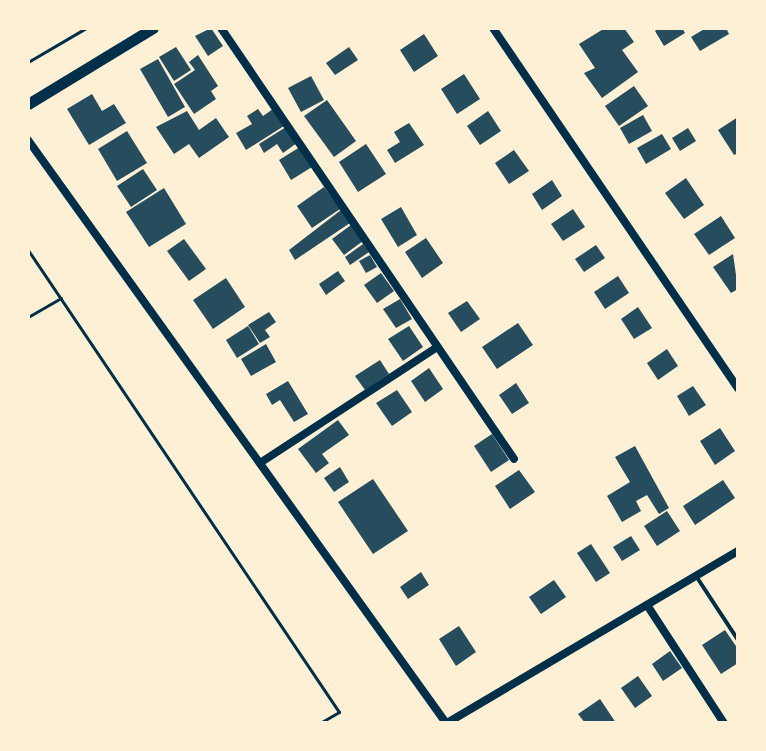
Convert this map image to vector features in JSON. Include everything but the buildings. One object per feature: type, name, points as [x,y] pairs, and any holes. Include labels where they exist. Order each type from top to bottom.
[{"type":"main road","points":[[28,104],[153,28]]},
{"type":"street","points":[[221,28],[514,459]]},
{"type":"street","points":[[493,28],[738,389]]},
{"type":"street","points":[[28,140],[446,723],[738,551]]},
{"type":"street","points":[[260,463],[436,348]]},
{"type":"street","points":[[647,605],[724,723]]},
{"type":"lane","points":[[696,576],[738,640]]},
{"type":"path","points":[[28,62],[86,28]]},
{"type":"path","points":[[28,250],[339,712],[320,723]]},
{"type":"path","points":[[28,317],[61,298]]}]
